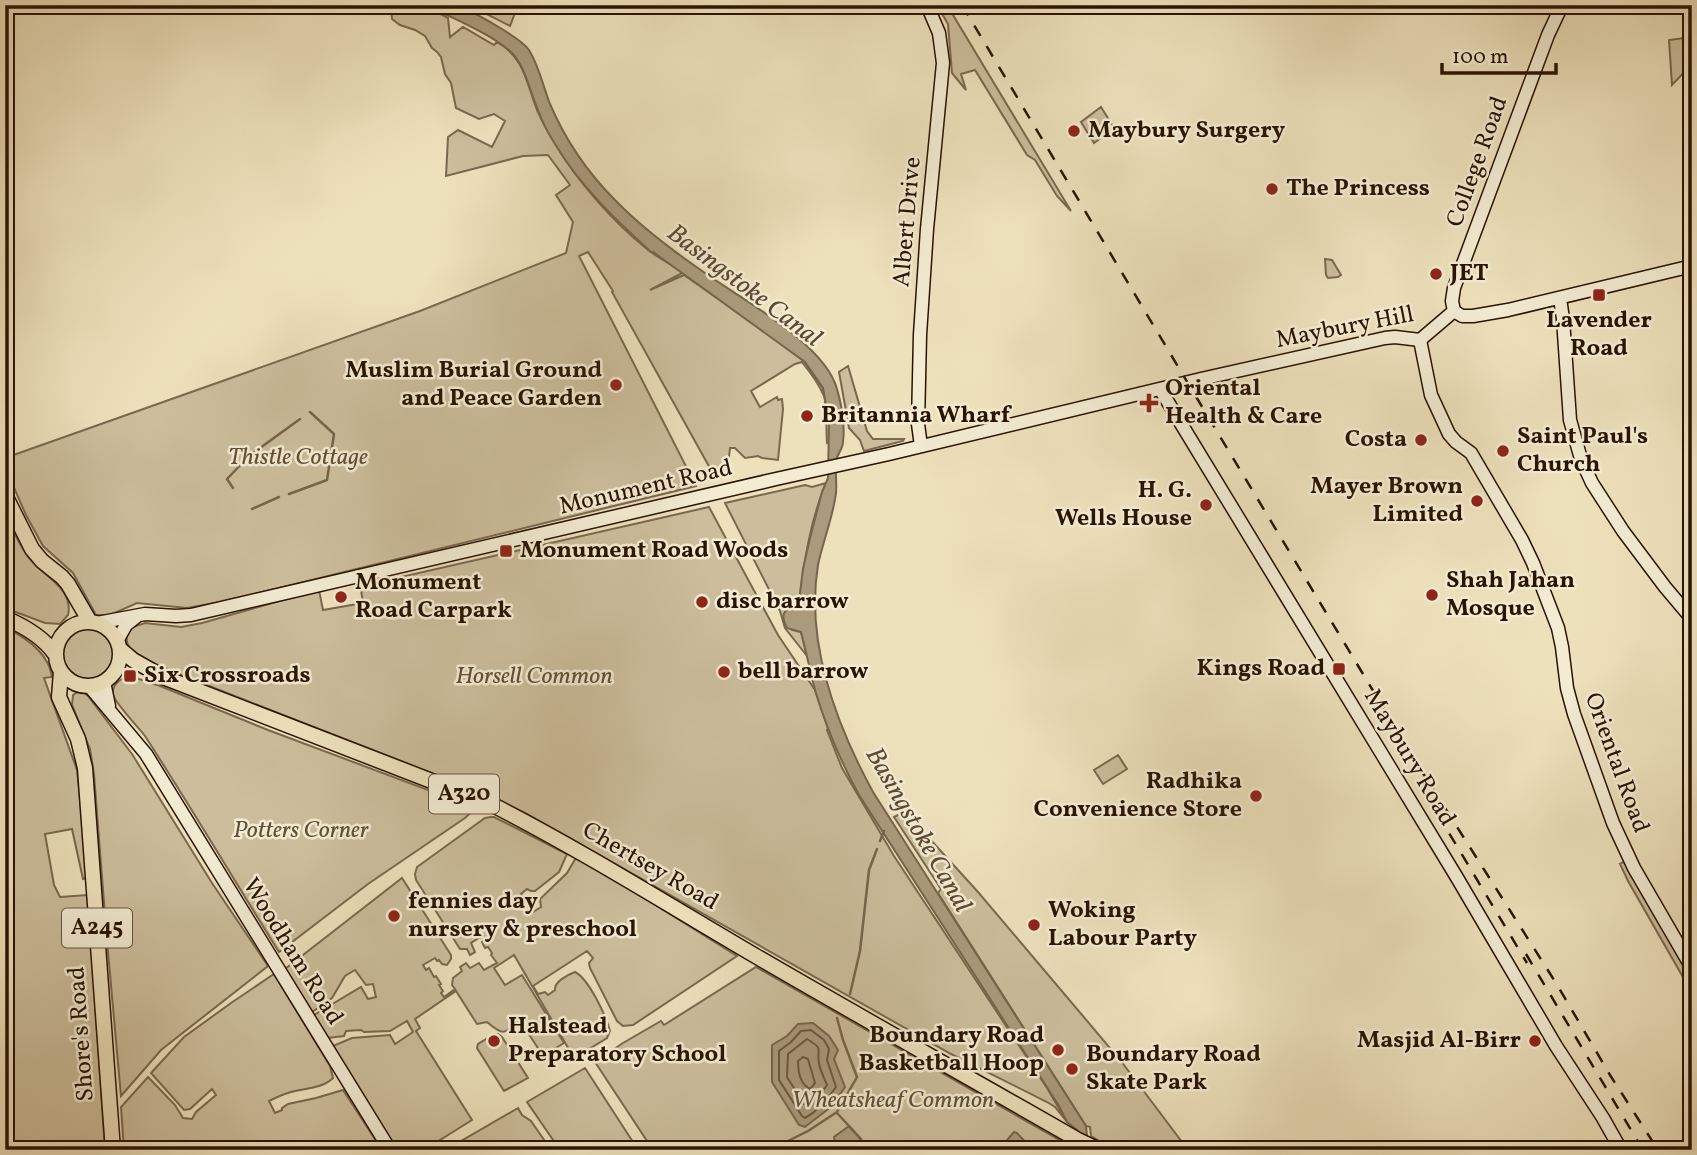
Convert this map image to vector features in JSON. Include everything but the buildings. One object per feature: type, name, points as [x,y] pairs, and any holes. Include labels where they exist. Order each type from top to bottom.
[{"type":"main road","points":[[5,495],[32,549],[62,577],[93,623]]},
{"type":"main road","points":[[55,654],[58,641],[67,630],[75,601],[72,592]]},
{"type":"main road","points":[[10,620],[45,632],[93,623],[112,633],[120,658],[113,674],[67,692],[65,710]]},
{"type":"main road","points":[[10,620],[45,642],[55,654]]},
{"type":"main road","name":"Chertsey Road","points":[[118,645],[154,673]]},
{"type":"main road","name":"A245","points":[[55,654],[61,672]]},
{"type":"main road","name":"Chertsey Road","points":[[116,669],[154,673],[486,802],[586,856],[1099,1150]]},
{"type":"main road","points":[[61,672],[68,680],[90,684]]},
{"type":"main road","name":"Shore's Road","points":[[61,672],[59,698],[84,758],[113,1150]]},
{"type":"street","name":"Albert Drive","points":[[921,446],[918,424],[919,335],[943,63],[939,33],[927,5]]},
{"type":"street","name":"College Road","points":[[1454,311],[1454,288],[1550,29],[1562,5]]},
{"type":"street","points":[[1454,311],[1462,316],[1473,316],[1692,266]]},
{"type":"street","points":[[1560,298],[1570,420],[1581,459],[1592,483],[1623,531],[1692,619]]},
{"type":"street","name":"Maybury Hill","points":[[1160,388],[1385,338],[1420,340],[1454,311]]},
{"type":"street","name":"Oriental Road","points":[[1420,340],[1431,395],[1449,434],[1455,442],[1471,453],[1533,563],[1558,628],[1567,688],[1574,714],[1613,823],[1634,868],[1692,968]]},
{"type":"street","name":"Monument Road","points":[[93,623],[139,615],[191,615],[853,463],[1160,388]]},
{"type":"street","name":"Maybury Road","points":[[1160,388],[1621,1150]]},
{"type":"street","points":[[118,645],[126,625],[139,615]]},
{"type":"street","name":"Woodham Road","points":[[90,684],[146,754],[390,1150]]},
{"type":"green space","name":"Thistle Cottage","points":[[391,5],[424,5],[448,18],[450,37],[463,27],[494,45],[497,42],[514,55],[545,127],[585,186],[634,238],[684,272],[650,290],[684,275],[805,362],[823,388],[829,422],[829,442],[827,443],[824,396],[802,362],[795,364],[751,391],[760,407],[777,397],[778,400],[782,399],[778,460],[758,456],[745,458],[735,448],[730,448],[727,475],[716,479],[613,291],[588,252],[579,256],[696,486],[221,602],[187,608],[137,603],[110,615],[96,615],[73,573],[43,546],[5,467],[5,458],[420,311],[566,253],[573,222],[556,195],[570,185],[548,155],[523,156],[446,176],[448,137],[458,130],[492,147],[505,121],[494,114],[479,119],[456,108],[451,83],[445,74],[441,57],[425,36],[392,19]]},
{"type":"green space","points":[[469,5],[518,5],[510,26]]},
{"type":"green space","points":[[937,5],[947,5],[1071,211],[1057,196],[1035,160],[1027,155],[975,70],[961,74],[966,90],[952,73],[948,24]]},
{"type":"green space","points":[[1692,37],[1692,64],[1672,85],[1669,40]]},
{"type":"green space","points":[[1101,107],[1114,128],[1094,143],[1081,122]]},
{"type":"green space","points":[[1325,259],[1332,260],[1341,275],[1328,278]]},
{"type":"green space","points":[[848,366],[867,431],[873,439],[904,439],[903,441],[864,451],[860,440],[849,428],[839,372]]},
{"type":"green space","points":[[826,483],[812,527],[799,602],[791,606],[792,630],[801,632],[807,656],[785,628],[780,611],[725,503],[805,485],[812,487]]},
{"type":"green space","name":"Horsell Common","points":[[709,507],[778,635],[815,690],[842,768],[894,856],[1067,1122],[1055,1107],[1047,1102],[951,1054],[525,813],[496,799],[171,671],[140,657],[129,647],[127,640],[128,631],[145,623],[181,627],[319,590],[323,610],[363,603],[360,583],[388,580]]},
{"type":"green space","points":[[5,513],[29,558],[56,583],[66,597],[68,615],[60,624],[45,623],[5,608]]},
{"type":"green space","points":[[5,627],[28,641],[46,660],[52,677],[44,678],[77,770],[88,878],[83,879],[72,829],[45,834],[54,885],[60,897],[88,895],[105,1150],[5,1150]]},
{"type":"green space","points":[[89,627],[99,629],[107,635],[113,643],[113,663],[107,671],[99,677],[89,679],[79,677],[71,671],[65,663],[63,653],[65,643],[71,635],[79,629]]},
{"type":"green space","name":"Potters Corner","points":[[130,676],[476,808],[368,884],[279,952],[145,736],[114,697],[116,684]]},
{"type":"green space","points":[[79,691],[88,696],[132,754],[212,883],[268,966],[161,1050],[121,1096],[94,774],[90,749],[72,705],[73,695]]},
{"type":"green space","points":[[1118,755],[1127,769],[1103,784],[1094,770]]},
{"type":"green space","points":[[900,814],[907,821],[910,817],[978,892],[1121,1061],[1188,1150],[1115,1150],[1091,1136],[1090,1127],[1086,1126],[938,893],[941,889],[894,817]]},
{"type":"green space","points":[[494,817],[567,854],[559,872],[535,891],[527,889],[521,894],[533,912],[541,907],[540,899],[567,873],[577,856],[737,956],[633,1025],[623,1026],[617,1021],[590,968],[589,963],[593,958],[587,951],[533,986],[538,994],[545,992],[548,995],[562,979],[575,972],[586,982],[596,998],[610,1031],[607,1038],[574,1058],[514,955],[494,968],[505,985],[522,975],[564,1043],[543,1056],[521,1022],[524,1018],[503,1032],[487,1022],[477,1024],[456,991],[415,1019],[420,1028],[416,1031],[472,1120],[424,1150],[397,1150],[333,1046],[352,1038],[390,1035],[395,1044],[413,1032],[407,1021],[390,1031],[346,1031],[344,1036],[328,1038],[314,1015],[361,987],[368,999],[376,997],[373,984],[366,985],[355,970],[345,976],[332,998],[312,1012],[285,969],[402,878],[451,955],[447,965],[435,958],[423,965],[436,976],[444,997],[455,989],[452,985],[453,978],[462,971],[460,967],[466,963],[470,968],[479,963],[484,970],[497,963],[482,942],[484,937],[471,943],[475,952],[470,955],[467,949],[460,949],[416,880],[415,874],[417,867],[485,818]]},
{"type":"green space","points":[[1627,860],[1692,972],[1692,993],[1628,881],[1620,864]]},
{"type":"green space","name":"Wheatsheaf Common","points":[[756,967],[1077,1150],[653,1150],[595,1062],[661,1021],[664,1025]]},
{"type":"green space","points":[[274,974],[330,1066],[333,1078],[320,1086],[288,1093],[269,1101],[275,1113],[288,1104],[343,1090],[382,1150],[124,1150],[121,1107],[148,1077],[175,1105],[183,1118],[192,1119],[196,1112],[216,1095],[212,1089],[190,1109],[184,1110],[151,1073],[184,1037]]},
{"type":"green space","points":[[498,1034],[528,1078],[504,1091],[477,1048],[478,1044]]},
{"type":"green space","points":[[585,1068],[638,1150],[560,1150],[527,1102]]},
{"type":"green space","points":[[518,1108],[522,1115],[531,1121],[551,1150],[449,1148]]},
{"type":"water","points":[[426,5],[457,6],[495,25],[524,45],[536,63],[550,104],[570,143],[605,190],[670,248],[781,324],[817,356],[829,372],[837,389],[844,436],[836,461],[836,493],[818,565],[815,594],[820,653],[836,711],[873,792],[1086,1126],[1087,1136],[1096,1150],[1089,1150],[1077,1130],[1067,1122],[859,795],[824,717],[801,632],[787,628],[784,622],[785,612],[799,602],[810,538],[828,478],[829,422],[823,388],[805,362],[651,252],[599,201],[575,174],[552,140],[524,72],[511,52],[482,32]]},
{"type":"water","points":[[813,1023],[829,1036],[838,1050],[834,1059],[845,1087],[832,1106],[805,1127],[799,1125],[772,1082],[772,1045],[787,1036],[798,1024]]},
{"type":"water","points":[[849,1126],[870,1150],[814,1150],[812,1147],[819,1144],[833,1145],[834,1137]]},
{"type":"water","points":[[1014,1132],[1017,1133],[1033,1150],[1002,1149]]},
{"type":"waterway","points":[[289,494],[327,480],[334,434],[310,412]]},
{"type":"waterway","points":[[233,488],[227,479],[249,456],[300,419]]},
{"type":"waterway","points":[[252,509],[279,497]]},
{"type":"waterway","points":[[880,841],[884,831]]},
{"type":"waterway","points":[[850,994],[860,951],[869,870],[877,849]]},
{"type":"waterway","points":[[770,1150],[808,1131],[837,1112],[857,1077],[837,1018]]},
{"type":"waterway","points":[[837,1113],[861,1139]]},
{"type":"railway","points":[[962,5],[1419,767],[1658,1150]]},
{"type":"railway","points":[[1437,813],[1527,963]]},
{"type":"railway","points":[[1526,954],[1643,1150]]},
{"type":"place","name":"Maybury Surgery","points":[[1074,131]]},
{"type":"place","name":"The Princess","points":[[1272,189]]},
{"type":"place","name":"JET","points":[[1436,274]]},
{"type":"place","name":"Lavender Road","points":[[1599,295]]},
{"type":"place","name":"Muslim Burial Ground and Peace Garden","points":[[616,385]]},
{"type":"place","name":"Oriental Health & Care","points":[[1149,403]]},
{"type":"place","name":"Britannia Wharf","points":[[807,416]]},
{"type":"place","name":"Costa","points":[[1421,440]]},
{"type":"place","name":"Saint Paul's Church","points":[[1503,451]]},
{"type":"place","name":"Mayer Brown Limited","points":[[1477,501]]},
{"type":"place","name":"H. G. Wells House","points":[[1206,505]]},
{"type":"place","name":"Monument Road Woods","points":[[506,551]]},
{"type":"place","name":"Shah Jahan Mosque","points":[[1432,595]]},
{"type":"place","name":"Monument Road Carpark","points":[[341,597]]},
{"type":"place","name":"disc barrow","points":[[702,602]]},
{"type":"place","name":"Kings Road","points":[[1339,669]]},
{"type":"place","name":"bell barrow","points":[[724,672]]},
{"type":"place","name":"Six Crossroads","points":[[130,676]]},
{"type":"place","name":"Radhika Convenience Store","points":[[1256,796]]},
{"type":"place","name":"fennies day nursery & preschool","points":[[394,916]]},
{"type":"place","name":"Woking Labour Party","points":[[1034,925]]},
{"type":"place","name":"Halstead Preparatory School","points":[[494,1041]]},
{"type":"place","name":"Masjid Al-Birr","points":[[1535,1041]]},
{"type":"place","name":"Boundary Road Basketball Hoop","points":[[1058,1050]]},
{"type":"place","name":"Boundary Road Skate Park","points":[[1072,1069]]},
{"type":"water label","name":"Basingstoke Canal","points":[[744,286]]},
{"type":"water label","name":"Basingstoke Canal","points":[[918,830]]}]
